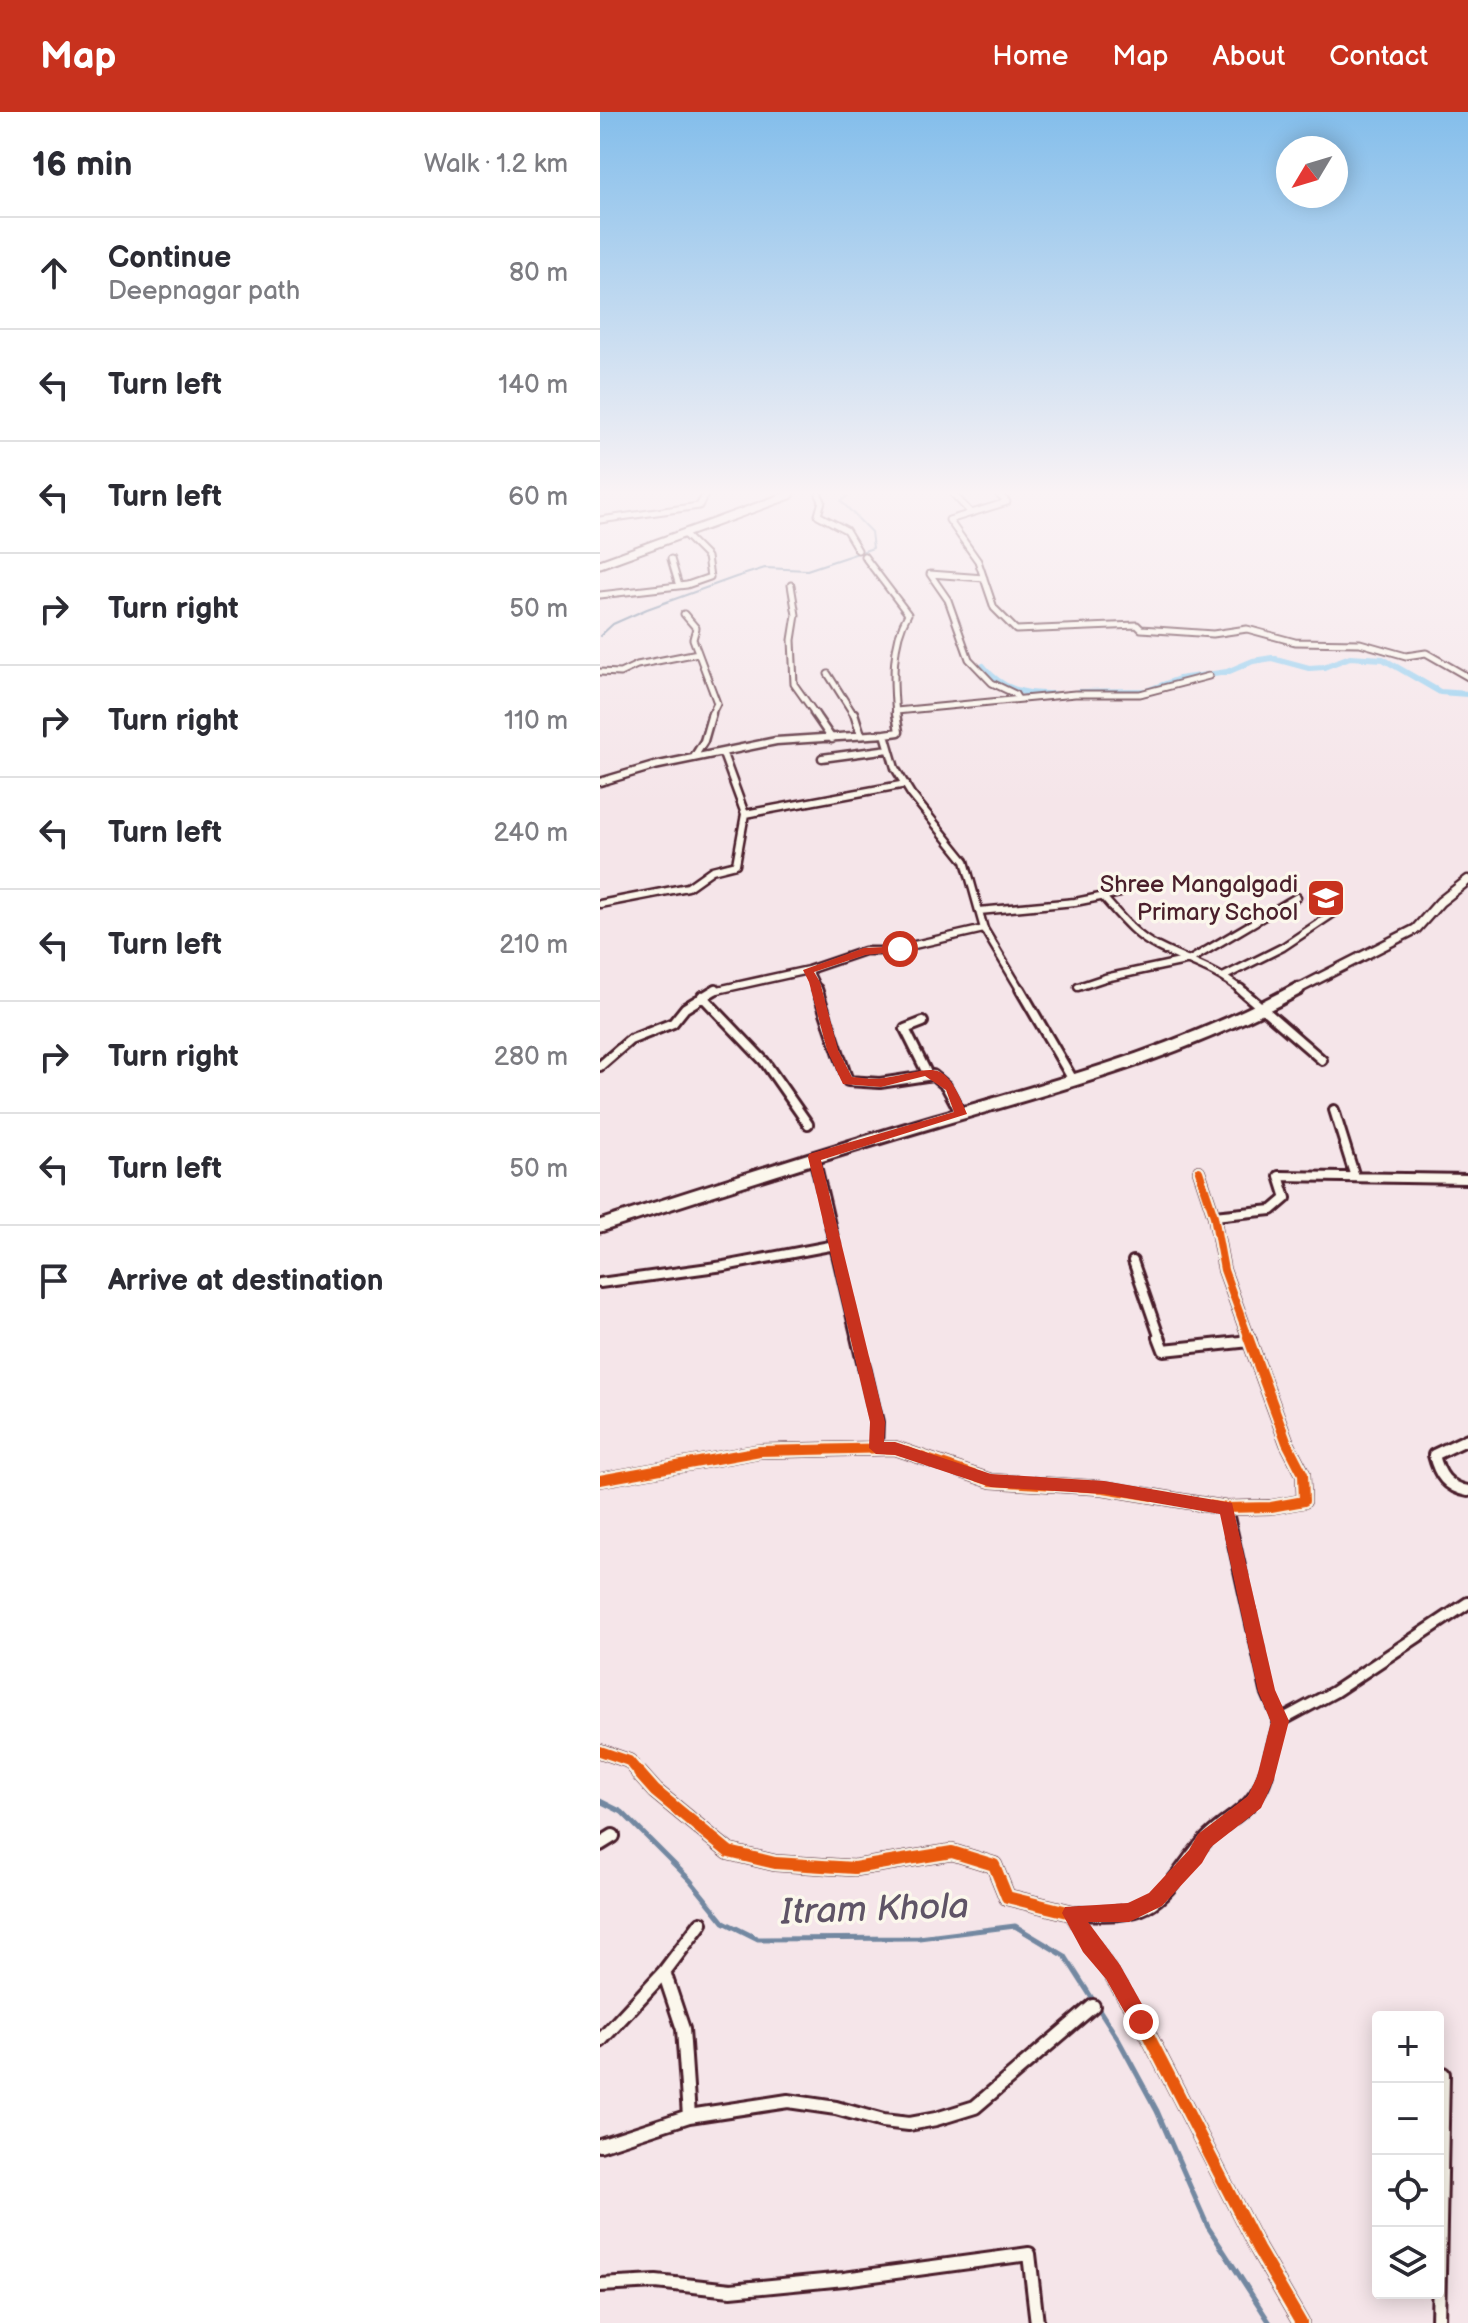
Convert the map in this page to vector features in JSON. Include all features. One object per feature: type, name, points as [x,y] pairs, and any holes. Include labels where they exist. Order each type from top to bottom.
[{"type":"street","points":[[793,598],[796,615],[792,640],[794,684],[832,739]]},
{"type":"street","points":[[600,782],[694,757],[723,754],[776,741],[899,732],[893,680],[897,663],[897,634],[908,614],[896,598]]},
{"type":"street","points":[[947,598],[969,659],[992,683],[1015,694],[1018,699]]},
{"type":"street","points":[[991,598],[994,608],[1016,630],[1137,625],[1141,629],[1213,634],[1247,629],[1295,642],[1360,643],[1406,656],[1426,653],[1468,677]]},
{"type":"street","points":[[684,614],[696,628],[693,639],[717,703],[710,712],[710,728],[705,744],[694,757]]},
{"type":"street","points":[[600,672],[620,673],[637,665],[698,653]]},
{"type":"street","points":[[828,674],[852,708],[861,735]]},
{"type":"street","points":[[896,711],[975,707],[1018,699],[1095,693],[1148,693],[1181,681],[1209,676]]},
{"type":"street","points":[[885,734],[895,768],[943,838],[965,861],[984,929],[1073,1080]]},
{"type":"street","points":[[822,758],[889,749]]},
{"type":"street","points":[[723,754],[745,814]]},
{"type":"street","points":[[745,814],[906,784]]},
{"type":"street","points":[[600,904],[688,887],[712,870],[736,864],[745,814]]},
{"type":"street","points":[[600,1226],[814,1157],[1133,1063],[1240,1021],[1360,955],[1416,929],[1440,902],[1468,880]]},
{"type":"street","points":[[979,911],[1075,902],[1120,893]]},
{"type":"street","points":[[1102,896],[1138,935],[1223,977],[1264,1008],[1283,1029],[1322,1060]]},
{"type":"street","points":[[1078,987],[1105,978],[1190,960],[1297,897]]},
{"type":"street","points":[[1223,977],[1283,947],[1337,911]]},
{"type":"street","points":[[600,1066],[630,1040],[673,1023],[685,1008],[702,996],[734,984],[775,979],[864,951],[888,951],[984,929]]},
{"type":"street","points":[[808,970],[815,982],[833,1050],[848,1081],[881,1083],[926,1071]]},
{"type":"street","points":[[702,996],[734,1026],[774,1074],[794,1109],[808,1124]]},
{"type":"street","points":[[923,1022],[905,1029],[926,1071],[951,1088],[961,1114]]},
{"type":"street","points":[[1334,1110],[1355,1177]]},
{"type":"street","points":[[814,1157],[877,1422],[876,1448]]},
{"type":"street","points":[[600,1480],[760,1451],[895,1448],[991,1481],[1104,1488],[1226,1508],[1271,1507],[1304,1501],[1303,1474],[1287,1443],[1224,1270],[1214,1216],[1204,1195],[1199,1171]]},
{"type":"street","points":[[1214,1216],[1272,1210],[1286,1198],[1279,1176],[1468,1179]]},
{"type":"street","points":[[600,1283],[724,1266],[835,1245]]},
{"type":"street","points":[[1133,1261],[1164,1350],[1250,1341]]},
{"type":"street","points":[[1468,1439],[1434,1455],[1438,1473],[1455,1490],[1468,1491]]},
{"type":"street","points":[[600,1751],[629,1761],[655,1791],[729,1852],[775,1863],[854,1868],[952,1852],[994,1865],[1007,1897],[1072,1913],[1129,1912],[1155,1899],[1195,1857],[1205,1840],[1254,1802],[1266,1779],[1280,1721],[1267,1691],[1226,1508]]},
{"type":"street","points":[[1280,1721],[1334,1692],[1468,1603]]},
{"type":"street","points":[[600,1844],[613,1836]]},
{"type":"street","points":[[1072,1913],[1090,1945],[1113,1972],[1141,2022],[1265,2267],[1301,2323]]},
{"type":"street","points":[[600,2041],[664,1972],[701,1923]]},
{"type":"street","points":[[664,1972],[683,2029],[689,2116]]},
{"type":"street","points":[[600,2145],[689,2116],[788,2101],[836,2108],[883,2121],[909,2124],[936,2119],[975,2107],[1093,2006]]},
{"type":"street","points":[[1438,2323],[1443,2083]]},
{"type":"street","points":[[600,2285],[656,2282],[731,2290],[844,2279],[1029,2254],[1037,2323]]},
{"type":"shaded area","points":[[1314,879],[1334,884],[1340,894],[1333,911],[1300,898]]},
{"type":"waterway","points":[[600,636],[613,624],[677,598]]},
{"type":"waterway","points":[[1078,692],[1146,691],[1179,679],[1227,672],[1253,661],[1272,658],[1309,668],[1324,667],[1350,657],[1383,659],[1440,692],[1468,694]]},
{"type":"waterway","points":[[983,666],[1006,686],[1033,693],[1054,694]]},
{"type":"waterway","name":"Itram Khola","points":[[600,1801],[622,1812],[690,1880],[724,1922],[758,1939],[919,1938],[1015,1926],[1065,1956],[1118,2039],[1157,2111],[1208,2227],[1270,2323]]},
{"type":"cycle path","points":[[600,1480],[760,1451],[895,1448],[991,1481],[1104,1488],[1226,1508],[1271,1507],[1304,1501],[1303,1474],[1287,1443],[1224,1270],[1214,1216],[1199,1171]]},
{"type":"cycle path","points":[[600,1751],[629,1761],[655,1791],[729,1852],[775,1863],[854,1868],[952,1852],[994,1865],[1007,1897],[1072,1913],[1141,2021],[1258,2249],[1301,2323]]},
{"type":"place","name":"Shree Mangalgadi Primary School","points":[[1326,898]]},
{"type":"route","points":[[900,949],[864,951],[808,970],[815,982],[833,1050],[848,1081],[881,1083],[926,1071],[951,1088],[961,1114],[814,1157],[849,1307],[860,1340],[877,1422],[876,1448],[895,1448],[991,1481],[1104,1488],[1226,1508],[1267,1691],[1280,1721],[1266,1779],[1254,1802],[1222,1830],[1205,1840],[1195,1857],[1155,1899],[1129,1912],[1072,1913],[1090,1945],[1113,1972],[1141,2022]]}]
